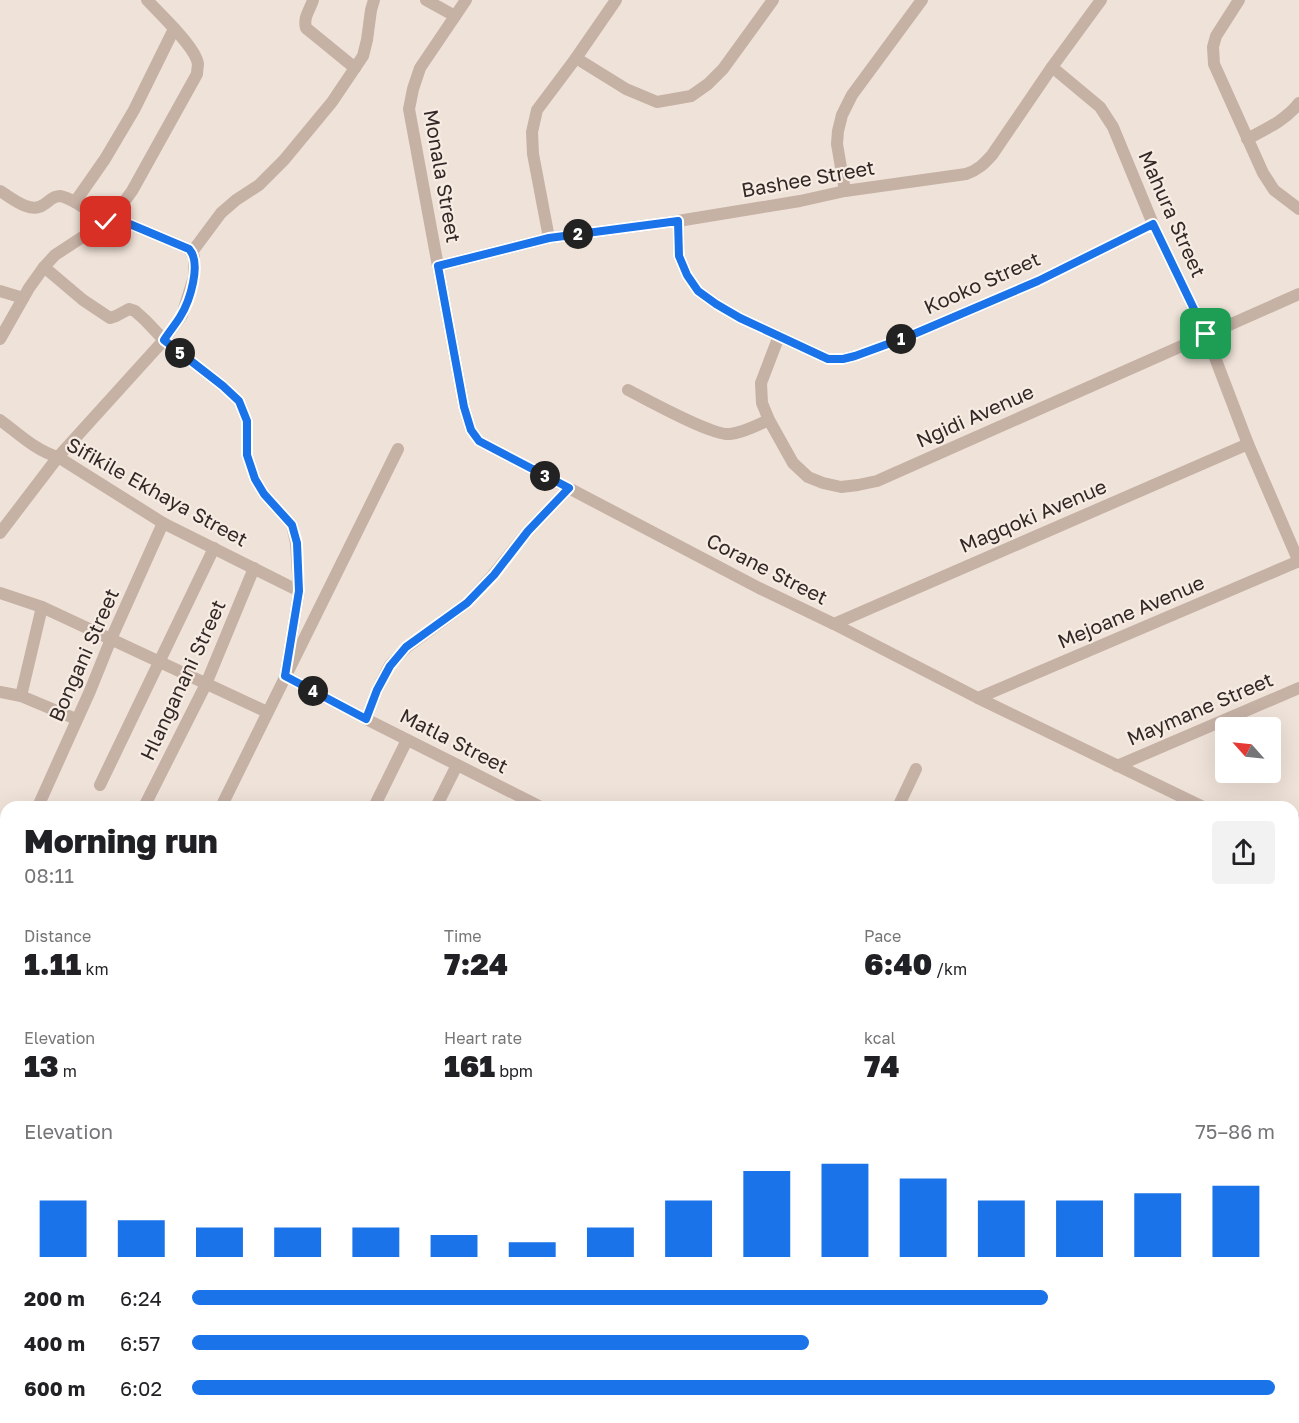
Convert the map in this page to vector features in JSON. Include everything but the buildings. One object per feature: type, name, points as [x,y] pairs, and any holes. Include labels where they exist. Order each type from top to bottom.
[{"type":"street","points":[[0,339],[44,267],[55,255],[109,219],[132,191],[197,74],[198,64],[195,55],[147,0]]},
{"type":"street","points":[[313,0],[306,16],[306,28],[355,68]]},
{"type":"street","points":[[192,252],[221,213],[259,185],[285,160],[332,102],[363,56],[374,0]]},
{"type":"street","points":[[426,0],[455,16]]},
{"type":"street","name":"Monala Street","points":[[438,266],[409,109],[420,68],[466,0]]},
{"type":"street","points":[[549,238],[533,154],[532,132],[537,110],[616,0]]},
{"type":"street","points":[[576,58],[626,89],[657,102],[691,96],[723,69],[773,0]]},
{"type":"street","points":[[845,191],[837,144],[842,115],[852,95],[922,0]]},
{"type":"street","name":"Bashee Street","points":[[438,266],[549,238],[678,221],[800,201],[845,191],[975,171],[992,155],[1101,0]]},
{"type":"street","points":[[1239,0],[1216,36],[1213,47],[1214,64],[1263,172],[1274,189],[1299,209]]},
{"type":"street","points":[[75,202],[105,159],[134,110],[174,29]]},
{"type":"street","name":"Mahura Street","points":[[1052,67],[1089,96],[1113,126],[1153,224],[1206,334],[1248,444],[1299,562]]},
{"type":"street","points":[[1248,139],[1279,122],[1299,103]]},
{"type":"street","points":[[0,191],[33,209],[53,197],[62,197],[109,219],[189,249],[195,264],[195,277],[182,315],[164,340],[58,457],[0,533]]},
{"type":"street","name":"Kooko Street","points":[[678,221],[679,256],[687,275],[698,291],[740,318],[828,359],[855,356],[907,337],[1038,281],[1153,224]]},
{"type":"street","name":"Corane Street","points":[[438,266],[464,407],[471,430],[479,441],[759,588],[1191,801]]},
{"type":"street","points":[[44,267],[83,300],[110,318],[129,309],[135,311],[164,340],[239,401],[247,421],[247,455],[255,479],[264,494],[292,525],[297,543],[299,591],[285,676]]},
{"type":"street","points":[[0,291],[23,298]]},
{"type":"street","name":"Ngidi Avenue","points":[[779,336],[761,383],[762,403],[793,464],[808,477],[841,487],[877,481],[1299,294]]},
{"type":"street","points":[[628,390],[720,433],[736,433],[769,420]]},
{"type":"street","name":"Sifikile Ekhaya Street","points":[[0,420],[40,449],[58,457],[163,523],[299,591]]},
{"type":"street","name":"Magqoki Avenue","points":[[834,624],[1248,444]]},
{"type":"street","points":[[224,801],[398,449]]},
{"type":"street","points":[[366,719],[377,690],[390,666],[406,647],[467,603],[494,575],[528,531],[569,488]]},
{"type":"street","name":"Bongani Street","points":[[40,801],[163,523]]},
{"type":"street","name":"Hlanganani Street","points":[[100,785],[214,548]]},
{"type":"street","name":"Mejoane Avenue","points":[[978,698],[1299,562]]},
{"type":"street","name":"Hlanganani Street","points":[[147,801],[206,684],[254,568]]},
{"type":"street","points":[[0,593],[42,607],[267,712]]},
{"type":"street","name":"Bongani Street","points":[[21,696],[42,607]]},
{"type":"street","name":"Matla Street","points":[[285,676],[529,801]]},
{"type":"street","name":"Maymane Street","points":[[1118,766],[1299,688]]},
{"type":"street","points":[[0,692],[21,696],[76,719]]},
{"type":"street","points":[[377,801],[407,740]]},
{"type":"street","points":[[439,801],[457,765]]},
{"type":"street","points":[[901,801],[916,769]]},
{"type":"route","points":[[106,222],[113,217],[192,252],[195,277],[191,290],[182,315],[164,340],[239,401],[247,421],[247,455],[255,479],[264,494],[292,525],[297,543],[299,591],[285,676],[366,719],[377,690],[390,666],[406,647],[467,603],[494,575],[528,531],[569,488],[479,441],[471,430],[464,407],[438,266],[549,238],[678,221],[679,256],[687,275],[698,291],[740,318],[828,359],[843,359],[907,337],[1038,281],[1153,224],[1206,334]]}]
